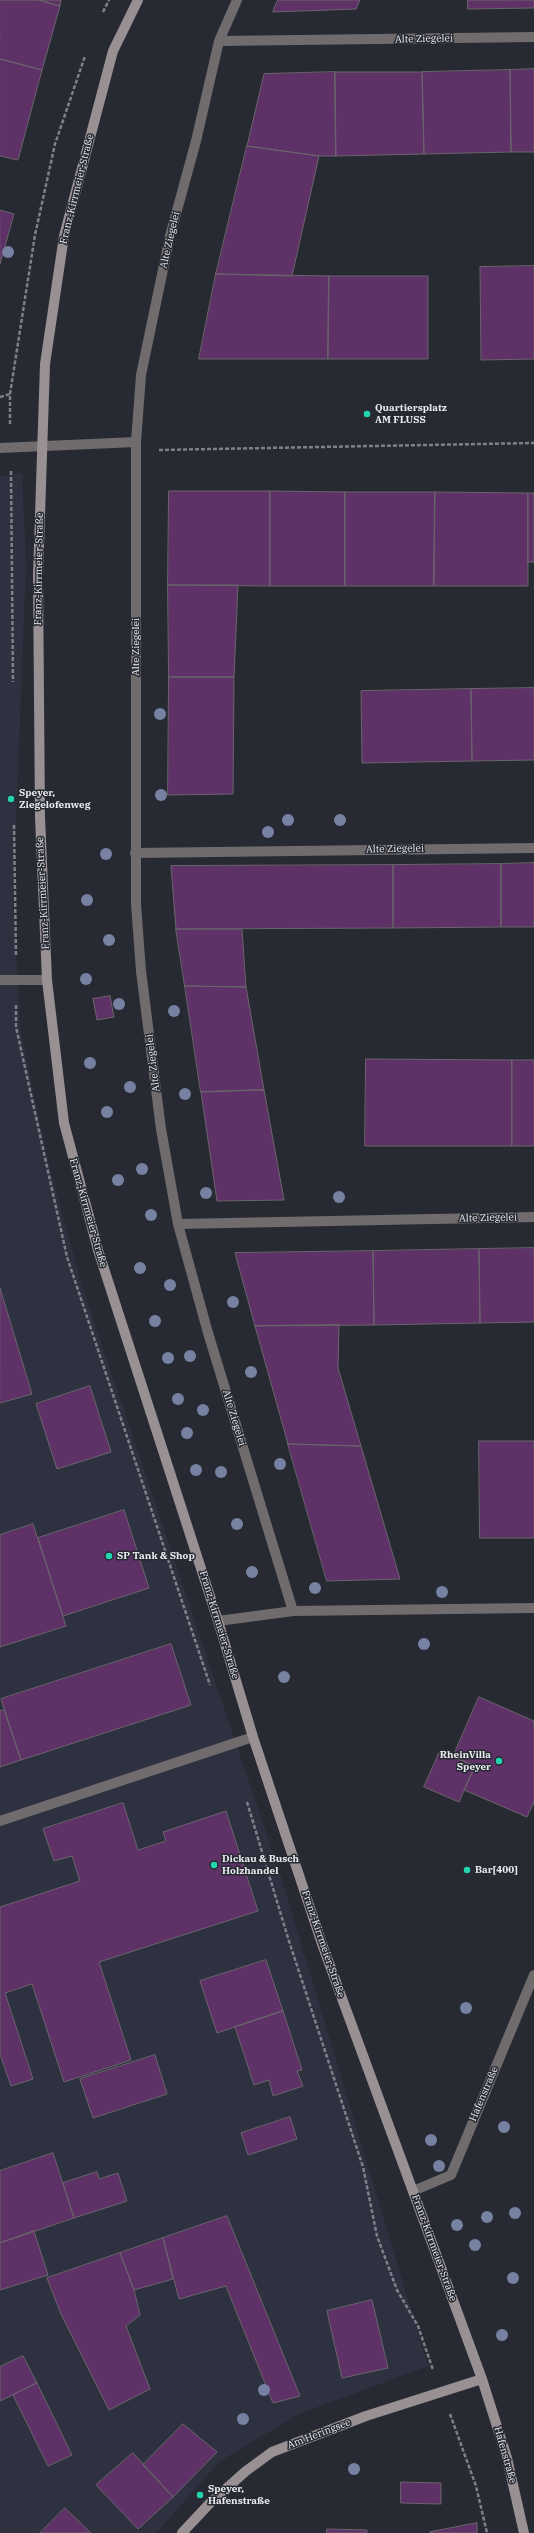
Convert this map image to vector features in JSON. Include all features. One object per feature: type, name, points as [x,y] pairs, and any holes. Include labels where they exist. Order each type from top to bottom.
[{"type":"street","name":"Franz-Kirrmeier-Straße","points":[[138,0],[113,52],[64,236],[45,364],[41,445],[38,606],[40,817],[47,980],[64,1123],[85,1207],[218,1621],[253,1737],[322,1944],[482,2379]]},
{"type":"street","name":"Alte Ziegelei","points":[[237,0],[219,41],[196,141],[168,244],[141,375],[136,446],[136,904],[141,971],[161,1129],[178,1224],[208,1333],[293,1610]]},
{"type":"street","name":"Alte Ziegelei","points":[[219,41],[534,37]]},
{"type":"street","points":[[5,447],[41,445],[136,446]]},
{"type":"street","name":"Alte Ziegelei","points":[[135,853],[534,848]]},
{"type":"street","points":[[0,980],[16,982],[47,980]]},
{"type":"street","name":"Alte Ziegelei","points":[[178,1224],[534,1217]]},
{"type":"street","points":[[218,1621],[293,1610],[534,1608]]},
{"type":"street","points":[[0,1821],[253,1737]]},
{"type":"street","name":"Hafenstraße","points":[[413,2191],[451,2175],[534,1975]]},
{"type":"street","name":"Hafenstraße","points":[[482,2379],[507,2458],[524,2533]]},
{"type":"street","name":"Am Heringsee","points":[[182,2533],[210,2503],[246,2471],[272,2452],[366,2416],[482,2379]]},
{"type":"path","points":[[102,14],[108,0]]},
{"type":"path","points":[[13,686],[5,447],[10,394],[36,235],[55,144],[87,49]]},
{"type":"path","points":[[0,397],[10,394]]},
{"type":"path","points":[[136,446],[534,443]]},
{"type":"path","points":[[14,822],[16,1027],[67,1257],[212,1692]]},
{"type":"path","points":[[246,1797],[288,1938],[363,2167],[377,2236],[397,2290],[418,2326],[441,2393],[476,2486],[487,2533]]},
{"type":"shaded area","points":[[22,473],[26,565],[13,897],[20,1028],[50,1169],[83,1289],[280,1874],[428,2366],[299,2414],[220,2461],[156,2533],[0,2533],[0,476]]},
{"type":"building","points":[[0,0],[39,0],[60,6],[42,70],[0,59]]},
{"type":"building","points":[[39,0],[61,0],[60,6]]},
{"type":"building","points":[[278,0],[360,0],[356,9],[273,12]]},
{"type":"building","points":[[468,0],[534,0],[534,8],[468,9]]},
{"type":"building","points":[[0,59],[42,70],[18,160],[0,156]]},
{"type":"building","points":[[534,69],[534,152],[511,152],[510,70]]},
{"type":"building","points":[[510,70],[511,152],[424,154],[422,72]]},
{"type":"building","points":[[335,72],[422,72],[424,154],[336,156]]},
{"type":"building","points":[[335,72],[336,156],[319,156],[247,146],[264,74]]},
{"type":"building","points":[[247,146],[319,156],[292,276],[216,274]]},
{"type":"building","points":[[0,210],[14,214],[0,264]]},
{"type":"building","points":[[534,266],[534,359],[481,360],[480,267]]},
{"type":"building","points":[[216,274],[329,276],[328,359],[199,359]]},
{"type":"building","points":[[329,276],[428,276],[428,359],[328,359]]},
{"type":"building","points":[[169,491],[270,491],[270,586],[168,585]]},
{"type":"building","points":[[270,491],[345,492],[345,586],[270,586]]},
{"type":"building","points":[[345,492],[435,492],[434,586],[345,586]]},
{"type":"building","points":[[435,492],[528,493],[528,586],[434,586]]},
{"type":"building","points":[[528,493],[534,493],[534,562],[528,562]]},
{"type":"building","points":[[168,585],[238,585],[234,677],[169,677]]},
{"type":"building","points":[[169,677],[234,677],[233,794],[168,795]]},
{"type":"building","points":[[534,688],[534,760],[472,761],[471,689]]},
{"type":"building","points":[[471,689],[472,761],[362,763],[361,691]]},
{"type":"building","points":[[534,863],[534,927],[501,927],[501,864]]},
{"type":"building","points":[[501,864],[501,927],[393,928],[393,865]]},
{"type":"building","points":[[393,865],[393,928],[176,929],[171,866]]},
{"type":"building","points":[[176,929],[242,929],[246,987],[185,986]]},
{"type":"building","points":[[185,986],[246,987],[264,1090],[201,1092]]},
{"type":"building","points":[[110,996],[114,1017],[97,1020],[93,999]]},
{"type":"building","points":[[366,1059],[512,1060],[512,1146],[365,1146]]},
{"type":"building","points":[[512,1060],[534,1060],[534,1146],[512,1146]]},
{"type":"building","points":[[264,1090],[284,1200],[217,1201],[201,1092]]},
{"type":"building","points":[[534,1248],[534,1322],[480,1323],[479,1249]]},
{"type":"building","points":[[479,1249],[480,1323],[374,1325],[373,1251]]},
{"type":"building","points":[[373,1251],[374,1325],[255,1326],[235,1253]]},
{"type":"building","points":[[0,1288],[32,1394],[0,1403]]},
{"type":"building","points":[[339,1325],[338,1368],[361,1446],[288,1444],[255,1326]]},
{"type":"building","points":[[90,1386],[111,1452],[57,1469],[36,1404]]},
{"type":"building","points":[[479,1441],[534,1441],[534,1538],[480,1538]]},
{"type":"building","points":[[288,1444],[361,1446],[400,1579],[327,1581]]},
{"type":"building","points":[[124,1510],[149,1588],[63,1616],[38,1538]]},
{"type":"building","points":[[33,1524],[66,1626],[0,1647],[0,1535]]},
{"type":"building","points":[[171,1644],[191,1705],[21,1760],[1,1699]]},
{"type":"building","name":"RheinVilla Speyer","points":[[479,1697],[534,1721],[534,1802],[527,1817],[464,1790],[475,1766],[453,1757]]},
{"type":"building","points":[[4,1710],[21,1760],[0,1767],[0,1711]]},
{"type":"building","points":[[440,1751],[475,1766],[459,1802],[424,1787]]},
{"type":"building","points":[[123,1803],[138,1850],[166,1841],[163,1832],[226,1811],[258,1911],[99,1962],[131,2060],[64,2082],[32,1984],[5,1993],[33,2079],[11,2086],[0,2054],[0,1907],[80,1881],[72,1856],[54,1861],[43,1829]]},
{"type":"building","points":[[266,1960],[283,2011],[217,2033],[200,1981]]},
{"type":"building","points":[[283,2011],[302,2070],[297,2071],[303,2086],[273,2096],[269,2080],[254,2085],[235,2027]]},
{"type":"building","points":[[155,2055],[167,2094],[93,2118],[80,2079]]},
{"type":"building","points":[[290,2117],[297,2139],[248,2155],[241,2133]]},
{"type":"building","points":[[53,2153],[74,2218],[0,2243],[0,2171]]},
{"type":"building","points":[[97,2172],[99,2179],[118,2173],[127,2201],[74,2218],[63,2183]]},
{"type":"building","points":[[227,2216],[300,2396],[273,2403],[226,2286],[179,2299],[163,2238]]},
{"type":"building","points":[[34,2231],[48,2275],[0,2290],[0,2243]]},
{"type":"building","points":[[163,2238],[173,2279],[134,2290],[120,2253]]},
{"type":"building","points":[[120,2253],[134,2290],[140,2315],[126,2326],[150,2389],[109,2410],[61,2314],[47,2278]]},
{"type":"building","points":[[372,2300],[388,2368],[342,2378],[327,2311]]},
{"type":"building","points":[[23,2356],[37,2383],[0,2401],[0,2367]]},
{"type":"building","points":[[37,2383],[72,2455],[48,2466],[13,2395]]},
{"type":"building","points":[[183,2424],[217,2452],[173,2497],[143,2465]]},
{"type":"building","points":[[133,2453],[173,2497],[138,2529],[96,2485]]},
{"type":"building","points":[[401,2482],[441,2483],[441,2504],[401,2503]]},
{"type":"building","points":[[65,2508],[91,2533],[40,2533]]},
{"type":"building","points":[[477,2523],[477,2533],[429,2533],[430,2532]]},
{"type":"building","points":[[327,2529],[367,2530],[367,2533],[327,2533]]},
{"type":"place","name":"Quartiersplatz AM FLUSS","points":[[367,414]]},
{"type":"place","name":"Speyer, Ziegelofenweg","points":[[11,799]]},
{"type":"place","name":"SP Tank & Shop","points":[[109,1556]]},
{"type":"place","name":"RheinVilla Speyer","points":[[499,1761]]},
{"type":"place","name":"Dickau & Busch Holzhandel","points":[[214,1865]]},
{"type":"place","name":"Bar[400]","points":[[467,1870]]},
{"type":"place","name":"Speyer, Hafenstraße","points":[[200,2495]]}]
